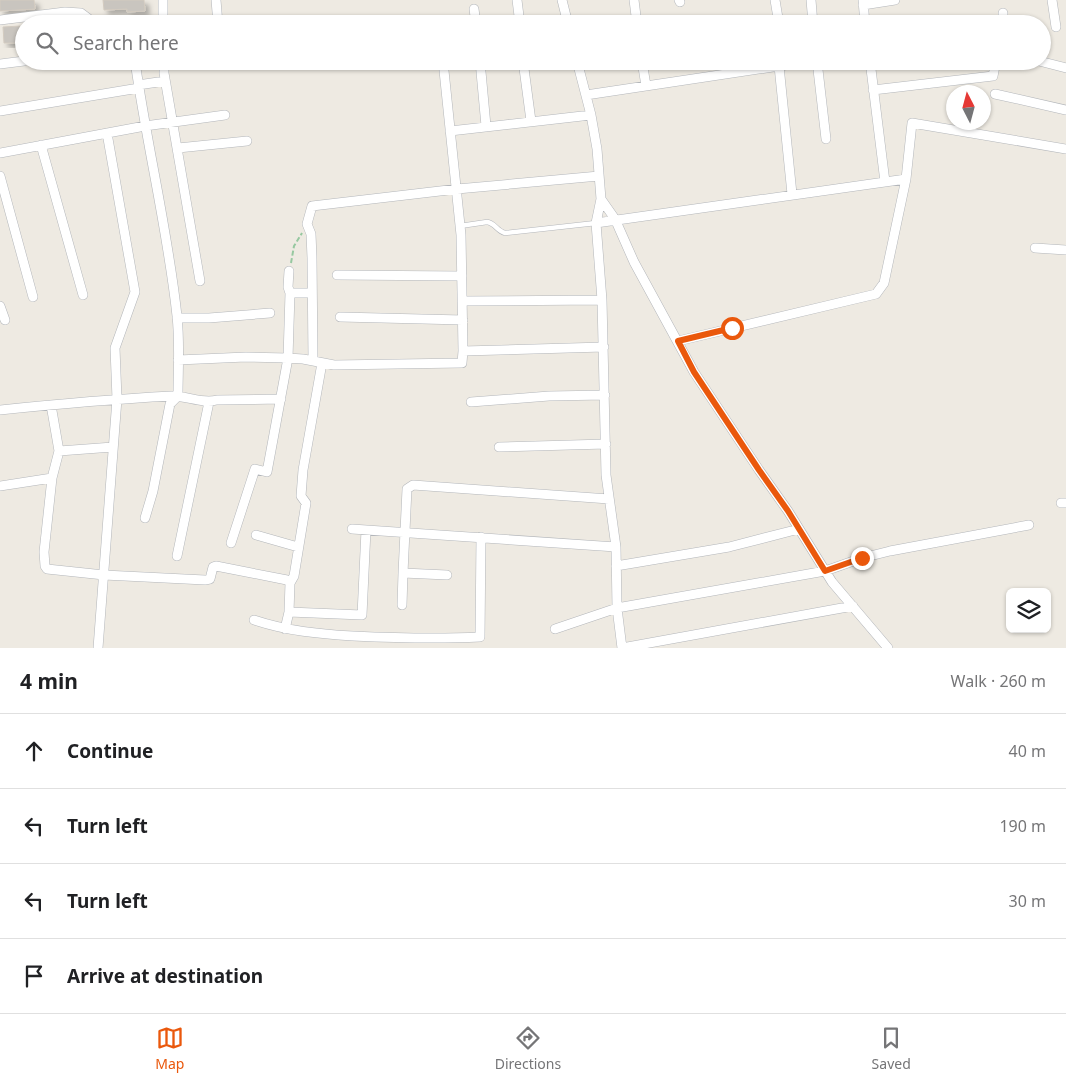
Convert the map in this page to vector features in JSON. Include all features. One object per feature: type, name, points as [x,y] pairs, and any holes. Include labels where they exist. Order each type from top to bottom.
[{"type":"street","points":[[163,0],[163,15]]},
{"type":"street","points":[[216,0],[217,15]]},
{"type":"street","points":[[517,0],[519,15]]},
{"type":"street","points":[[562,0],[566,15]]},
{"type":"street","points":[[634,0],[636,15]]},
{"type":"street","points":[[775,0],[778,15]]},
{"type":"street","points":[[811,0],[812,15]]},
{"type":"street","points":[[863,3],[896,0]]},
{"type":"street","points":[[1052,0],[1056,27]]},
{"type":"street","points":[[474,9],[475,15]]},
{"type":"street","points":[[41,15],[65,12],[81,13],[84,15]]},
{"type":"street","points":[[0,20],[15,18]]},
{"type":"street","points":[[0,64],[15,62]]},
{"type":"street","points":[[1051,64],[1066,68]]},
{"type":"street","points":[[136,70],[144,126],[168,250],[178,318],[178,396],[170,404],[153,491],[145,518]]},
{"type":"street","points":[[165,70],[200,281]]},
{"type":"street","points":[[178,360],[246,356],[312,360],[334,365],[462,363],[463,320],[460,226],[443,70]]},
{"type":"street","points":[[481,70],[486,126]]},
{"type":"street","points":[[524,70],[531,121]]},
{"type":"street","points":[[579,70],[591,115],[597,149],[601,199],[596,223],[604,347],[606,475],[616,547],[617,608],[622,648],[853,606]]},
{"type":"street","points":[[643,70],[646,86]]},
{"type":"street","points":[[586,95],[745,70]]},
{"type":"street","points":[[782,70],[792,194]]},
{"type":"street","points":[[818,70],[826,139]]},
{"type":"street","points":[[871,70],[885,182]]},
{"type":"street","points":[[873,90],[994,76],[995,70]]},
{"type":"street","points":[[0,111],[166,81]]},
{"type":"street","points":[[995,94],[1066,110]]},
{"type":"street","points":[[0,153],[173,121],[225,115]]},
{"type":"street","points":[[450,130],[591,115]]},
{"type":"street","points":[[678,341],[876,294],[884,283],[906,180],[912,122],[1066,149]]},
{"type":"street","points":[[98,648],[117,399],[115,348],[135,292],[107,133]]},
{"type":"street","points":[[178,148],[247,141]]},
{"type":"street","points":[[41,145],[83,295]]},
{"type":"street","points":[[0,176],[32,297]]},
{"type":"street","points":[[312,360],[311,234],[307,224],[312,206],[457,189],[599,176]]},
{"type":"street","points":[[596,223],[792,194],[906,180]]},
{"type":"street","points":[[601,199],[615,219],[634,262],[694,372],[800,529],[832,582],[888,648]]},
{"type":"street","points":[[1036,248],[1066,250]]},
{"type":"street","points":[[231,543],[255,469],[267,472],[288,358],[290,293],[288,286],[290,271]]},
{"type":"street","points":[[337,275],[462,276]]},
{"type":"street","points":[[290,293],[312,293]]},
{"type":"street","points":[[462,300],[602,300]]},
{"type":"street","points":[[0,306],[6,320]]},
{"type":"street","points":[[178,318],[209,318],[270,313]]},
{"type":"street","points":[[340,317],[463,320]]},
{"type":"street","points":[[463,351],[604,347]]},
{"type":"street","points":[[285,629],[289,612],[290,583],[294,576],[306,503],[301,496],[303,470],[322,362]]},
{"type":"street","points":[[470,402],[549,396],[605,395]]},
{"type":"street","points":[[0,410],[117,399],[178,396],[209,402],[217,400],[281,399]]},
{"type":"street","points":[[177,556],[209,402]]},
{"type":"street","points":[[51,405],[59,451],[52,478],[44,552],[47,569],[104,575],[205,580],[210,579],[213,567],[216,566],[287,580],[290,583]]},
{"type":"street","points":[[499,447],[606,444]]},
{"type":"street","points":[[59,451],[113,447]]},
{"type":"street","points":[[0,486],[52,478]]},
{"type":"street","points":[[402,605],[404,532],[408,489],[413,485],[609,499]]},
{"type":"street","points":[[555,629],[617,608],[825,571],[862,558],[899,549],[1030,525]]},
{"type":"street","points":[[352,529],[616,547]]},
{"type":"street","points":[[616,566],[729,547],[800,529]]},
{"type":"street","points":[[289,612],[362,615],[366,530]]},
{"type":"street","points":[[256,535],[298,547]]},
{"type":"street","points":[[254,620],[305,633],[389,638],[480,636],[481,537]]},
{"type":"street","points":[[403,573],[447,575]]},
{"type":"lane","points":[[460,226],[491,222],[498,230],[505,233],[596,223]]},
{"type":"path","points":[[290,271],[294,246],[307,224]]},
{"type":"building","points":[[0,0],[34,0],[35,9],[0,11]]},
{"type":"building","points":[[103,0],[144,0],[145,11],[127,12],[127,9],[104,10]]},
{"type":"building","points":[[15,26],[15,43],[4,43],[3,27]]},
{"type":"route","points":[[732,328],[678,341],[694,372],[788,511],[825,571],[862,558]]}]
